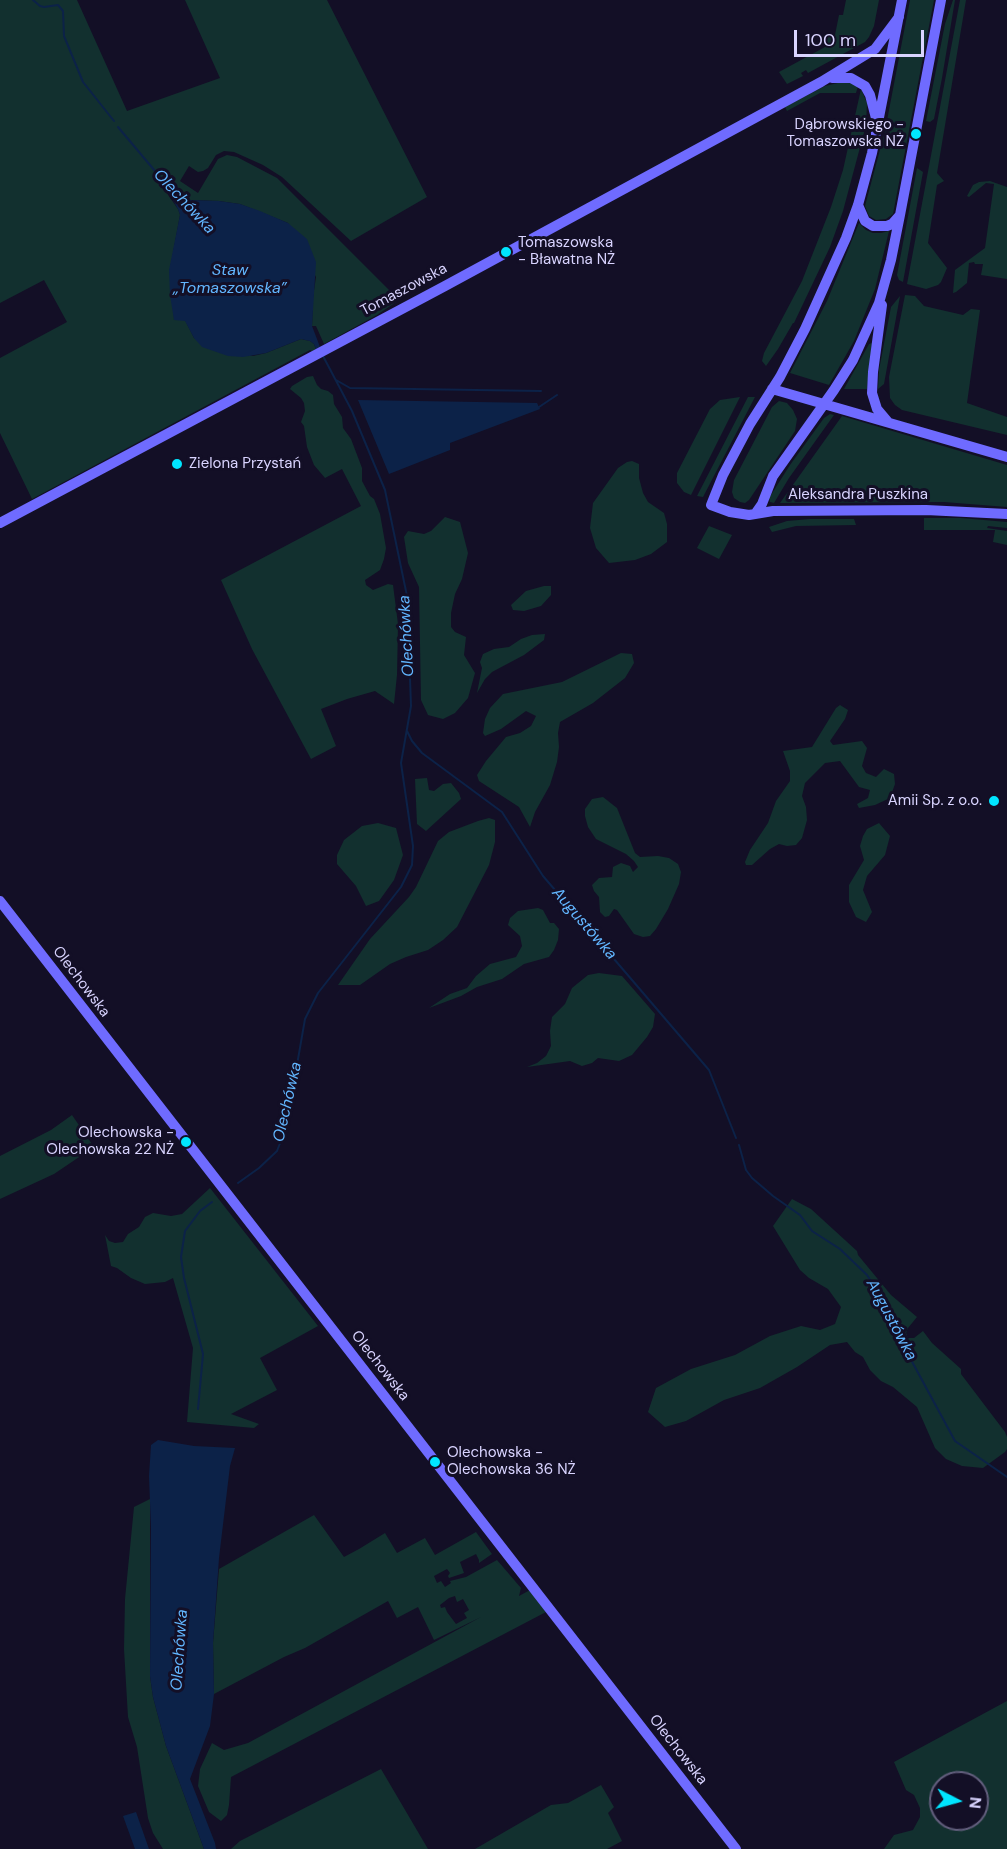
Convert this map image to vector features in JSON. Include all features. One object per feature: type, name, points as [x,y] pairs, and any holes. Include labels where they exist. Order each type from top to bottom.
[{"type":"street","points":[[902,0],[878,125],[858,205],[820,298],[772,389],[1007,458]]},
{"type":"street","points":[[888,422],[877,409],[872,393],[873,372],[885,284],[941,0]]},
{"type":"street","name":"Tomaszowska","points":[[0,523],[821,82],[875,48],[898,17]]},
{"type":"street","name":"Tomaszowska","points":[[821,82],[843,77],[854,78],[862,83],[870,95],[878,125]]},
{"type":"street","points":[[858,205],[865,220],[873,226],[892,224],[900,215]]},
{"type":"street","points":[[755,514],[762,504],[773,476],[846,373],[863,341],[885,284]]},
{"type":"street","name":"Aleksandra Puszkina","points":[[772,389],[723,475],[711,505],[740,514],[773,511],[926,510],[1007,514]]},
{"type":"street","name":"Olechowska","points":[[0,901],[736,1849]]},
{"type":"green space","points":[[0,0],[77,0],[127,111],[220,78],[185,0],[327,0],[427,197],[351,241],[282,177],[263,165],[234,152],[224,151],[216,155],[208,168],[203,171],[198,172],[189,166],[180,181],[198,193],[218,159],[227,155],[237,157],[277,178],[391,292],[396,302],[324,344],[316,326],[312,326],[316,277],[288,223],[240,204],[188,200],[172,187],[166,192],[180,215],[173,253],[174,320],[185,320],[194,338],[253,356],[301,339],[310,341],[316,349],[310,350],[32,499],[0,433],[0,358],[67,322],[44,280],[0,303]]},
{"type":"green space","points":[[846,0],[879,0],[874,26],[869,37],[865,42],[808,73],[806,70],[801,73],[803,76],[787,84],[779,72],[825,47],[829,34],[835,35],[839,15],[843,15]]},
{"type":"green space","points":[[910,0],[934,0],[893,214],[886,219],[876,220],[869,216],[865,206],[885,131]]},
{"type":"green space","points":[[953,0],[955,0],[942,78],[934,119],[930,122],[926,121],[945,24]]},
{"type":"green space","points":[[960,0],[966,0],[937,173],[944,181],[937,185],[928,243],[947,268],[938,285],[926,289],[907,284]]},
{"type":"green space","points":[[842,82],[858,86],[856,93],[820,93],[787,111],[785,107],[825,86]]},
{"type":"green space","points":[[861,89],[867,103],[866,125],[843,211],[830,247],[794,323],[766,366],[762,361],[764,353],[802,281],[831,207],[843,170]]},
{"type":"green space","points":[[917,168],[923,172],[903,282],[897,275]]},
{"type":"green space","points":[[990,181],[1007,187],[1007,279],[981,275],[983,264],[969,263],[967,283],[953,293],[955,270],[985,248],[994,184],[986,183],[969,197],[967,196],[973,185]]},
{"type":"green space","points":[[859,223],[873,233],[889,231],[875,289],[854,341],[829,385],[790,373],[827,301]]},
{"type":"green space","points":[[905,295],[915,296],[924,306],[963,315],[971,309],[980,310],[967,403],[1007,417],[1007,435],[902,410],[895,405],[890,398],[889,377]]},
{"type":"green space","points":[[900,296],[884,384],[878,389],[879,370],[891,307]]},
{"type":"green space","points":[[872,343],[867,389],[844,389],[869,344]]},
{"type":"green space","points":[[313,376],[321,389],[333,395],[334,404],[342,417],[343,428],[351,439],[362,468],[362,481],[374,499],[380,514],[386,548],[384,559],[380,570],[365,580],[366,585],[373,590],[388,584],[393,585],[398,624],[394,704],[375,691],[321,709],[336,746],[311,759],[252,649],[221,580],[361,506],[342,469],[325,478],[314,465],[307,447],[304,426],[301,422],[305,411],[304,403],[290,389],[307,377]]},
{"type":"green space","points":[[740,397],[691,495],[684,492],[677,483],[677,473],[710,409],[720,400]]},
{"type":"green space","points":[[748,397],[755,397],[703,497],[697,496]]},
{"type":"green space","points":[[779,401],[787,403],[793,410],[797,419],[795,431],[749,500],[745,503],[740,502],[734,498],[732,492],[734,480],[772,407]]},
{"type":"green space","points":[[830,414],[834,415],[774,503],[770,502],[769,498],[790,465],[824,418]]},
{"type":"green space","points":[[842,416],[1007,465],[1007,507],[944,502],[780,503]]},
{"type":"green space","points":[[632,461],[639,464],[639,478],[648,502],[664,513],[667,524],[667,542],[651,554],[635,560],[609,563],[596,548],[590,528],[593,503],[618,468]]},
{"type":"green space","points":[[445,517],[460,522],[468,553],[462,579],[455,594],[451,627],[455,632],[466,637],[464,655],[475,673],[468,698],[455,713],[443,719],[428,715],[421,700],[419,587],[408,563],[404,537],[408,531],[424,534],[431,531]]},
{"type":"green space","points":[[924,518],[1007,522],[1007,528],[988,526],[987,528],[1007,531],[1007,545],[993,542],[995,530],[924,530]]},
{"type":"green space","points":[[854,519],[856,525],[796,526],[772,532],[769,527],[787,521]]},
{"type":"green space","points":[[709,526],[732,535],[719,559],[697,548]]},
{"type":"green space","points":[[551,586],[551,595],[541,606],[524,611],[513,610],[511,605],[526,591]]},
{"type":"green space","points":[[545,634],[544,640],[524,655],[492,672],[477,693],[483,654],[494,649],[509,647],[532,635]]},
{"type":"green space","points":[[621,653],[632,654],[634,663],[625,678],[593,703],[560,722],[557,762],[550,785],[535,812],[530,827],[519,807],[479,781],[477,775],[506,737],[520,733],[531,726],[536,716],[526,711],[501,729],[485,736],[483,733],[485,719],[490,708],[503,694],[562,682]]},
{"type":"green space","points":[[840,705],[848,710],[845,719],[830,741],[833,745],[862,741],[867,748],[862,766],[866,773],[876,777],[884,769],[894,774],[895,784],[890,798],[875,805],[859,808],[857,804],[868,798],[870,790],[859,787],[840,761],[825,763],[805,783],[802,796],[807,820],[802,838],[796,845],[779,844],[752,865],[746,865],[750,850],[768,823],[776,801],[790,781],[790,771],[783,751],[812,747]]},
{"type":"green space","points":[[427,778],[429,790],[434,791],[443,784],[451,783],[461,799],[426,831],[417,824],[415,779]]},
{"type":"green space","points":[[603,797],[617,808],[635,853],[640,857],[669,858],[678,864],[681,872],[679,884],[668,909],[650,936],[643,937],[634,934],[617,910],[614,909],[609,916],[605,917],[600,912],[599,897],[592,885],[599,878],[612,877],[613,867],[621,863],[630,866],[633,872],[638,867],[626,854],[596,839],[588,827],[585,809],[592,799]]},
{"type":"green space","points":[[489,818],[495,820],[495,842],[489,865],[457,927],[428,950],[390,964],[360,985],[338,985],[370,939],[416,887],[438,841],[449,832]]},
{"type":"green space","points":[[378,823],[396,828],[403,855],[394,880],[379,901],[366,906],[356,886],[337,864],[337,855],[344,840],[362,826]]},
{"type":"green space","points":[[879,823],[890,836],[885,855],[867,876],[863,890],[872,912],[866,922],[856,917],[849,902],[849,885],[864,860],[860,846],[863,836],[867,829]]},
{"type":"green space","points":[[538,908],[543,910],[550,923],[554,923],[559,929],[558,940],[549,957],[524,964],[502,979],[429,1008],[450,994],[467,988],[476,976],[490,964],[516,957],[522,946],[520,936],[508,925],[510,918],[518,911]]},
{"type":"green space","points":[[599,973],[622,976],[655,1014],[653,1027],[647,1037],[632,1055],[619,1061],[598,1058],[582,1066],[570,1061],[527,1067],[546,1056],[551,1046],[552,1017],[565,1004],[572,988],[588,975]]},
{"type":"green space","points":[[72,1115],[94,1147],[54,1174],[0,1199],[0,1156],[51,1130]]},
{"type":"green space","points":[[210,1188],[318,1326],[260,1358],[277,1390],[231,1414],[259,1424],[254,1428],[187,1422],[193,1348],[173,1278],[165,1282],[145,1284],[111,1266],[105,1235],[109,1241],[123,1242],[128,1234],[139,1227],[145,1217],[153,1213],[171,1216],[182,1214]]},
{"type":"green space","points":[[792,1199],[811,1209],[857,1251],[891,1295],[917,1317],[908,1328],[906,1333],[908,1338],[914,1338],[923,1331],[932,1343],[961,1369],[961,1374],[1005,1432],[1007,1449],[1005,1452],[983,1468],[962,1466],[946,1459],[935,1448],[917,1407],[893,1387],[881,1381],[870,1370],[863,1357],[855,1352],[847,1342],[830,1345],[760,1388],[724,1400],[686,1421],[665,1427],[648,1412],[656,1388],[691,1369],[735,1355],[770,1336],[801,1326],[820,1330],[835,1324],[841,1307],[828,1289],[800,1270],[773,1226]]},
{"type":"green space","points":[[150,1499],[150,1676],[153,1697],[166,1746],[204,1849],[163,1849],[153,1833],[148,1818],[137,1747],[128,1717],[124,1649],[125,1599],[134,1507]]},
{"type":"green space","points":[[314,1515],[344,1557],[385,1533],[397,1553],[425,1538],[435,1555],[476,1532],[492,1554],[479,1563],[476,1554],[460,1562],[464,1573],[449,1578],[450,1573],[447,1569],[434,1576],[437,1583],[441,1581],[445,1587],[451,1583],[450,1581],[466,1577],[497,1560],[521,1588],[519,1596],[530,1590],[546,1612],[231,1777],[227,1815],[221,1821],[209,1812],[198,1786],[200,1769],[212,1743],[224,1750],[248,1743],[481,1617],[434,1640],[418,1607],[397,1618],[388,1601],[305,1648],[214,1694],[213,1643],[219,1569]],"holes":[[[455,1596],[457,1602],[463,1599],[469,1610],[464,1613],[467,1618],[456,1624],[445,1607],[441,1608],[440,1605]]]},
{"type":"green space","points":[[1007,1701],[1007,1849],[884,1849],[894,1835],[913,1830],[920,1817],[920,1808],[914,1795],[906,1790],[894,1762]]},
{"type":"green space","points":[[381,1769],[428,1849],[231,1849],[240,1841]]},
{"type":"green space","points":[[601,1785],[614,1807],[608,1813],[622,1841],[607,1849],[475,1849],[551,1805],[568,1803]]},
{"type":"water","name":"Staw „Tomaszowska”","points":[[176,191],[188,200],[240,204],[260,211],[288,223],[307,239],[316,262],[312,326],[320,347],[316,349],[310,341],[301,339],[266,353],[243,357],[228,356],[202,347],[185,321],[174,320],[169,270],[180,215],[171,197],[175,196]]},
{"type":"water","points":[[358,400],[537,403],[540,409],[450,443],[450,450],[389,474]]},
{"type":"water","points":[[158,1440],[194,1446],[235,1448],[230,1466],[219,1558],[213,1643],[214,1694],[210,1726],[190,1779],[216,1849],[204,1849],[166,1746],[150,1676],[149,1476],[151,1445]]},
{"type":"water","points":[[136,1812],[149,1849],[135,1849],[123,1816]]},
{"type":"waterway","name":"Olechówka","points":[[33,0],[44,7],[58,5],[63,11],[64,36],[83,82],[114,121]]},
{"type":"waterway","name":"Olechówka","points":[[118,127],[176,196]]},
{"type":"waterway","name":"Olechówka","points":[[238,1183],[277,1151],[286,1128],[305,1019],[318,993],[401,887],[412,865],[413,846],[401,763],[411,706],[407,596],[385,490],[352,411],[323,356]]},
{"type":"waterway","points":[[336,380],[350,388],[541,391]]},
{"type":"waterway","points":[[539,407],[557,395]]},
{"type":"waterway","name":"Augustówka","points":[[407,731],[422,753],[502,812],[543,876],[709,1070],[736,1138]]},
{"type":"waterway","name":"Augustówka","points":[[739,1145],[746,1170],[752,1178],[800,1215],[812,1231],[840,1249],[867,1275],[882,1298],[896,1332],[955,1441],[1007,1477]]},
{"type":"waterway","name":"Olechówka","points":[[198,1409],[203,1354],[181,1257],[185,1231],[200,1211],[212,1202]]},
{"type":"place","name":"Dąbrowskiego - Tomaszowska NŻ","points":[[916,134]]},
{"type":"place","name":"Tomaszowska - Bławatna NŻ","points":[[506,252]]},
{"type":"place","name":"Zielona Przystań","points":[[177,464]]},
{"type":"place","name":"Amii Sp. z o.o.","points":[[994,801]]},
{"type":"place","name":"Olechowska - Olechowska 22 NŻ","points":[[186,1142]]},
{"type":"place","name":"Olechowska - Olechowska 36 NŻ","points":[[435,1462]]}]
